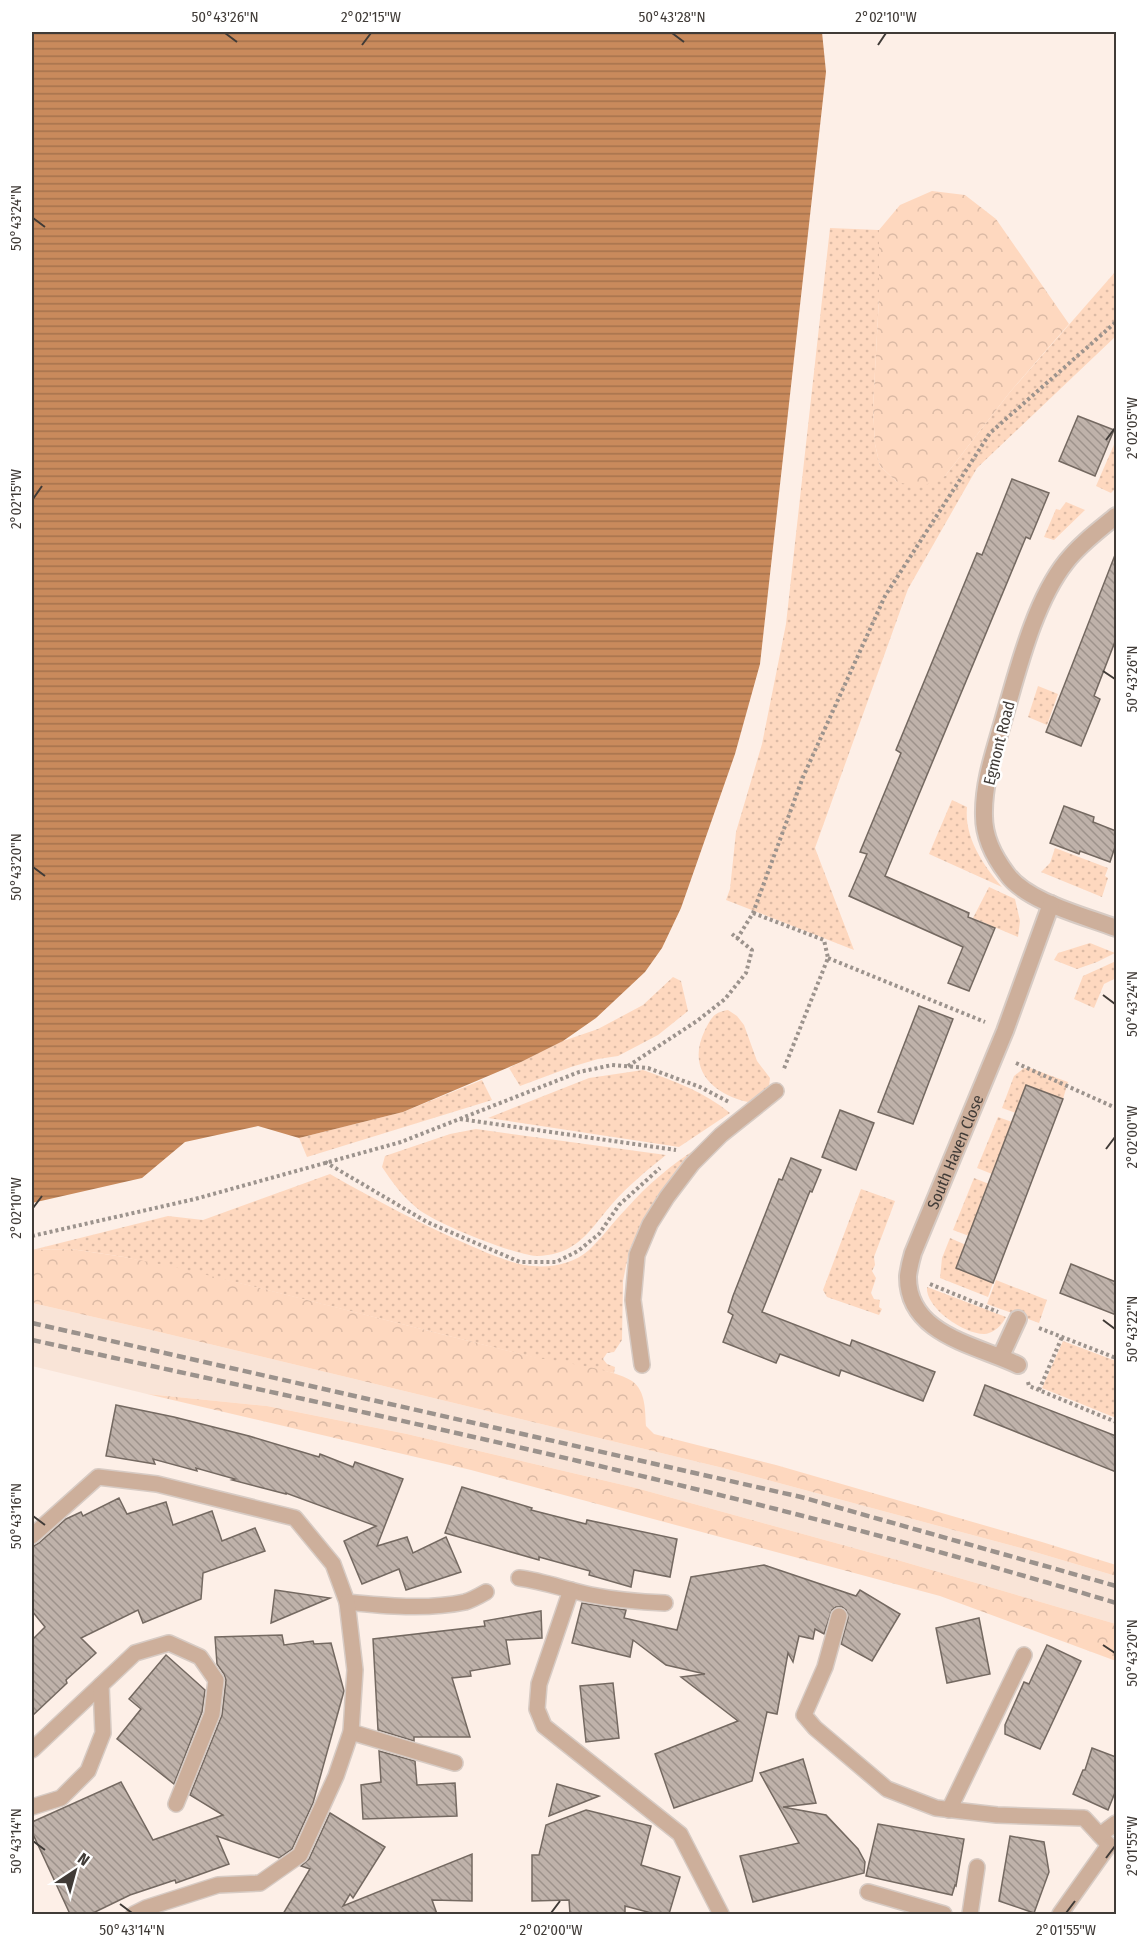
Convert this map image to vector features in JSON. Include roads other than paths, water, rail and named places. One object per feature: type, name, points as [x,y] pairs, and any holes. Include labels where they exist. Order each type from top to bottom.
[{"type":"street","name":"Egmont Road","points":[[1116,516],[1082,544],[1066,561],[1030,633],[989,769],[984,815],[985,832],[991,849],[1008,877],[1020,888],[1051,904],[1116,928]]},
{"type":"street","name":"South Haven Close","points":[[1018,1365],[940,1332],[924,1318],[912,1301],[908,1274],[913,1253],[1005,1030],[1051,904]]},
{"type":"street","points":[[1001,1356],[1018,1319]]},
{"type":"lane","points":[[642,1365],[633,1300],[637,1255],[650,1224],[692,1164],[721,1135],[776,1091]]},
{"type":"lane","points":[[32,1536],[98,1478],[157,1484],[295,1518],[333,1564],[347,1602],[355,1670],[351,1732],[336,1776],[300,1855],[260,1882],[218,1885],[134,1914]]},
{"type":"lane","points":[[519,1578],[540,1581],[590,1595],[636,1602],[665,1603]]},
{"type":"lane","points":[[571,1590],[539,1684],[537,1709],[544,1726],[680,1834],[721,1914]]},
{"type":"lane","points":[[347,1602],[440,1606],[467,1601],[486,1592]]},
{"type":"lane","points":[[839,1616],[825,1667],[804,1715],[815,1728],[887,1789],[936,1808],[997,1815],[1084,1818],[1109,1845],[1060,1914]]},
{"type":"lane","points":[[32,1750],[135,1653],[169,1643],[200,1657],[216,1680],[212,1714],[176,1804]]},
{"type":"lane","points":[[949,1809],[1024,1655]]},
{"type":"lane","points":[[32,1807],[61,1798],[88,1770],[103,1733],[101,1685]]},
{"type":"lane","points":[[351,1732],[455,1763]]},
{"type":"lane","points":[[1100,1835],[1116,1823]]},
{"type":"lane","points":[[970,1914],[977,1867]]},
{"type":"lane","points":[[868,1892],[944,1914]]},
{"type":"railway","points":[[32,1323],[801,1497],[1116,1586]]},
{"type":"railway","points":[[32,1340],[441,1429],[712,1493],[847,1527],[1116,1603]]}]
